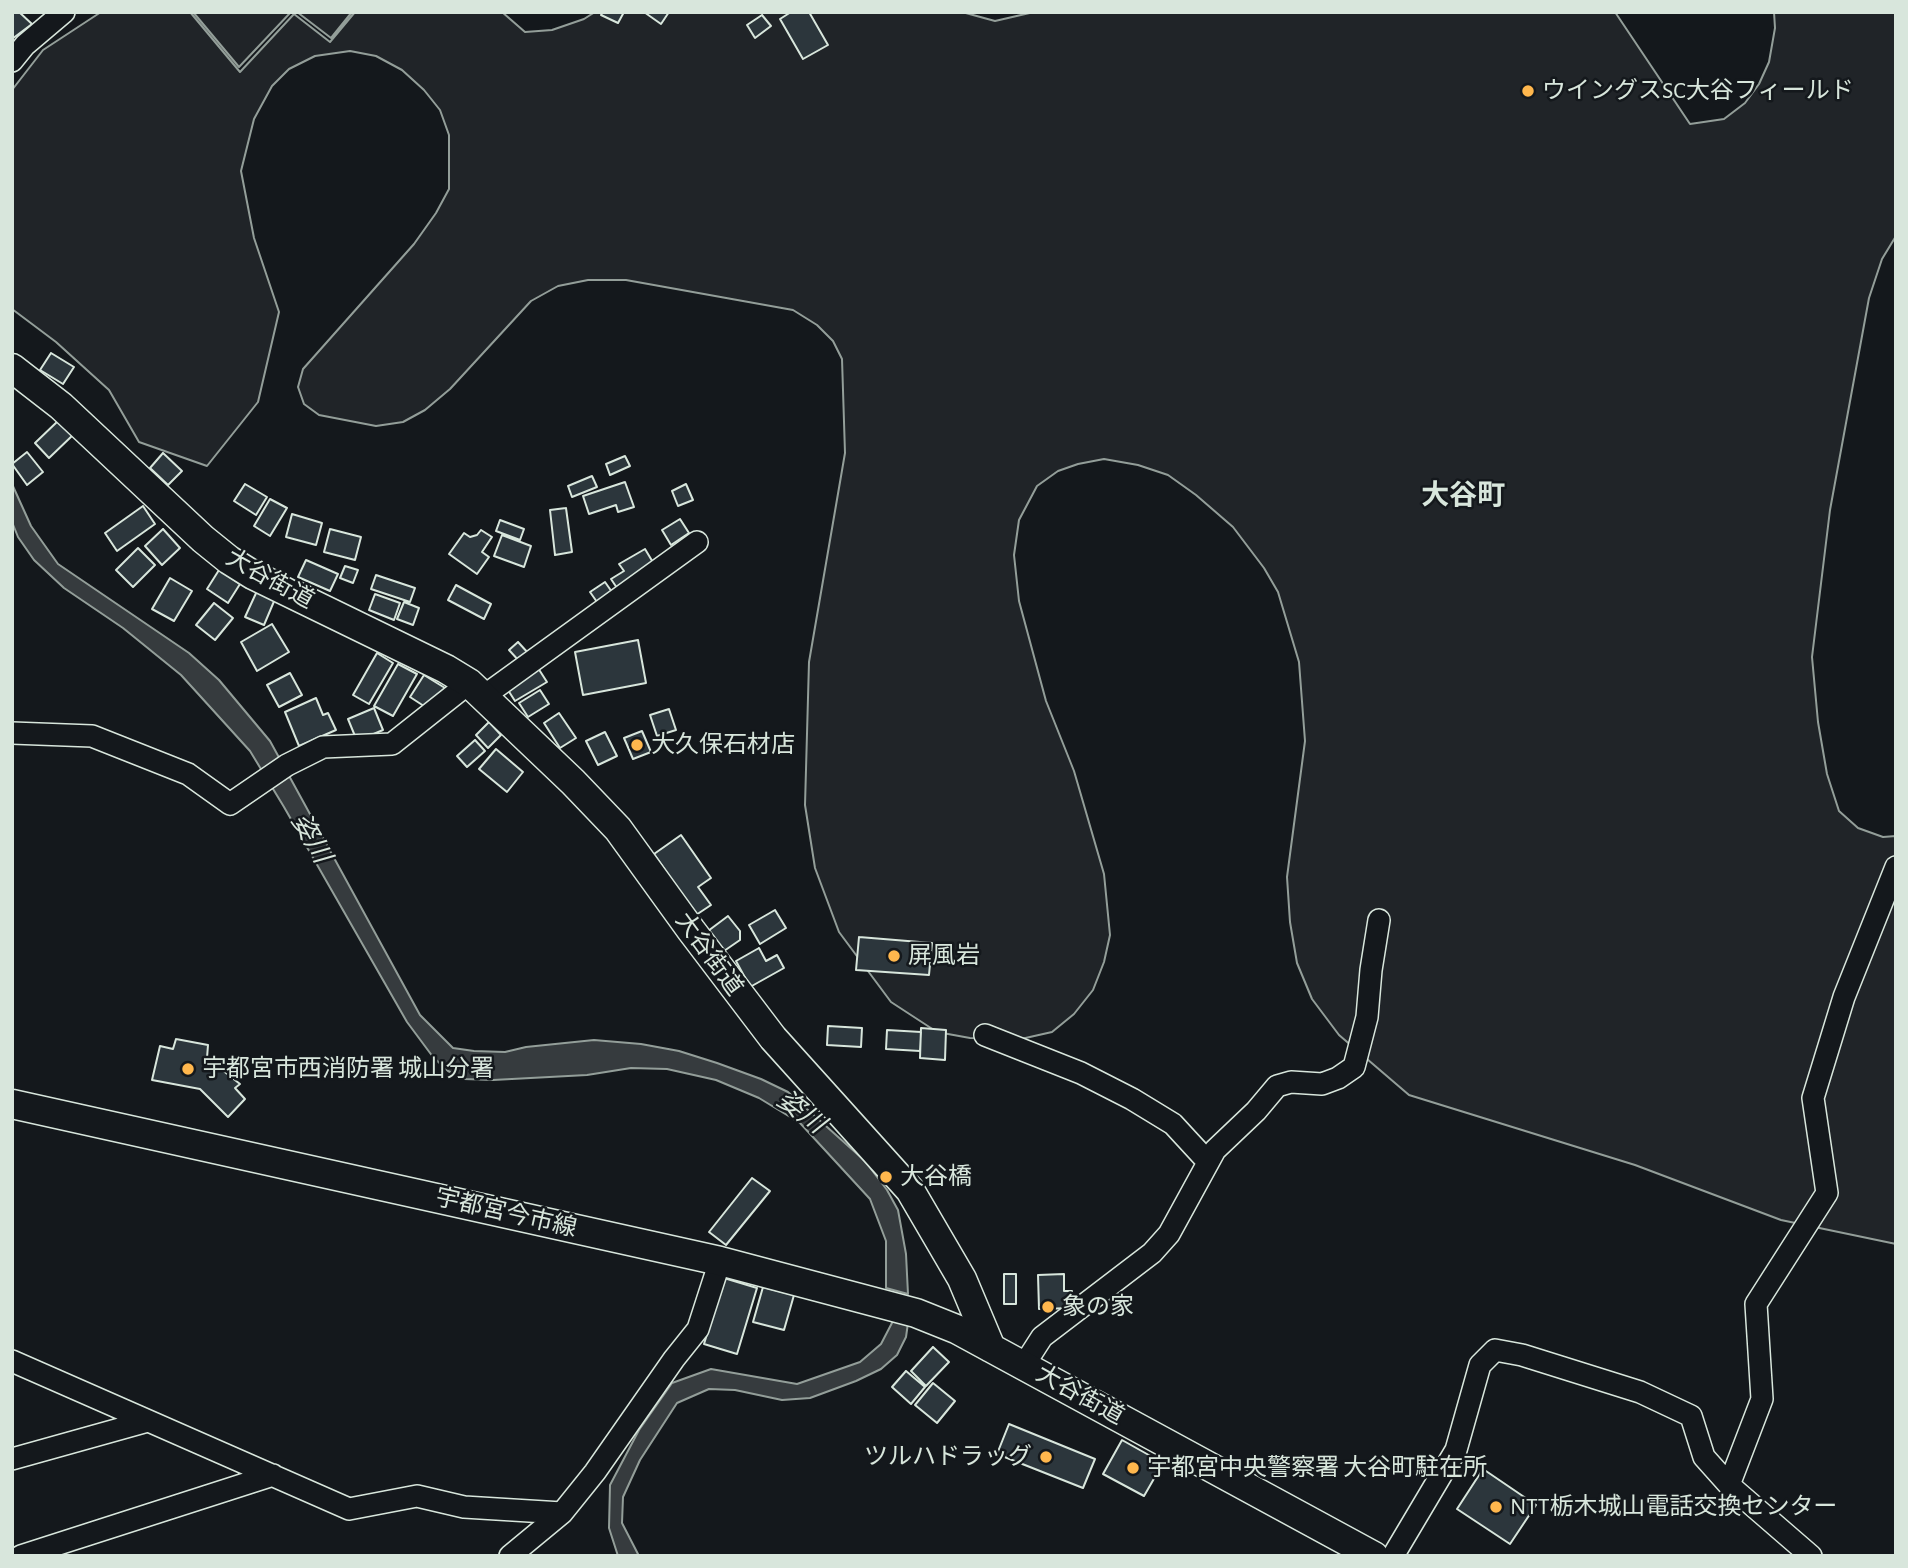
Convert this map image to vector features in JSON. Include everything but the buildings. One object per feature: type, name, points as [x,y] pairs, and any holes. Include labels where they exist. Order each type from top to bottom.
[{"type":"main road","name":"大谷街道","points":[[12,368],[61,406],[229,560],[253,575],[446,669],[476,690],[565,773],[618,829],[773,1038],[910,1190],[962,1279],[991,1348],[1374,1556]]},
{"type":"main road","name":"宇都宮今市線","points":[[12,1104],[720,1261],[916,1313],[956,1329],[991,1348]]},
{"type":"street","points":[[12,61],[25,45],[64,12]]},
{"type":"street","points":[[12,733],[92,736],[188,774],[230,804],[287,765],[323,747],[391,744],[697,542]]},
{"type":"street","points":[[1729,1485],[1762,1399],[1756,1304],[1827,1193],[1812,1098],[1844,997],[1896,867]]},
{"type":"street","points":[[1024,1365],[1042,1337],[1152,1253],[1169,1234],[1216,1150],[1277,1086],[1292,1082],[1322,1084],[1338,1078],[1354,1067],[1367,1017],[1378,920]]},
{"type":"street","points":[[985,1035],[1081,1073],[1132,1099],[1173,1124],[1208,1162]]},
{"type":"street","points":[[510,1556],[562,1513],[595,1472],[698,1329],[720,1261]]},
{"type":"street","points":[[1393,1556],[1456,1450],[1480,1365],[1495,1350],[1522,1355],[1640,1392],[1692,1416],[1704,1457],[1729,1485],[1811,1556]]},
{"type":"street","points":[[12,1361],[349,1508],[417,1496],[464,1507],[562,1513]]},
{"type":"street","points":[[12,1458],[148,1421]]},
{"type":"street","points":[[21,1556],[273,1475]]},
{"type":"shaded area","points":[[101,12],[190,12],[240,72],[294,14],[330,42],[355,12],[502,12],[525,32],[552,30],[584,19],[595,12],[962,12],[995,21],[1034,12],[1615,12],[1690,124],[1724,119],[1745,103],[1759,84],[1769,62],[1775,28],[1774,12],[1896,12],[1896,236],[1882,259],[1869,298],[1830,510],[1812,657],[1818,722],[1827,774],[1839,811],[1858,828],[1883,837],[1896,836],[1896,1244],[1781,1220],[1635,1165],[1409,1095],[1339,1035],[1312,999],[1297,963],[1290,922],[1287,877],[1305,741],[1299,662],[1278,592],[1264,568],[1233,527],[1168,475],[1138,465],[1104,459],[1078,464],[1058,471],[1037,486],[1019,520],[1014,555],[1019,601],[1046,701],[1074,771],[1104,874],[1110,935],[1104,962],[1093,990],[1074,1014],[1052,1032],[1021,1039],[970,1038],[937,1032],[891,1002],[839,932],[815,868],[805,805],[809,662],[845,453],[842,359],[833,341],[817,325],[793,310],[626,280],[588,280],[558,286],[531,301],[450,389],[425,410],[403,422],[376,426],[319,415],[304,404],[298,387],[303,369],[414,244],[436,213],[449,189],[449,135],[440,110],[424,90],[402,70],[376,56],[350,51],[315,56],[289,69],[272,86],[254,119],[241,171],[254,238],[279,312],[258,402],[207,466],[139,442],[109,390],[56,342],[12,309],[12,90],[43,50]]},
{"type":"shaded area","points":[[193,12],[291,12],[239,67]]},
{"type":"shaded area","points":[[297,12],[352,12],[331,38]]},
{"type":"water","name":"姿川","points":[[12,484],[31,526],[58,564],[189,653],[219,680],[270,741],[420,1015],[453,1048],[505,1052],[526,1047],[594,1040],[641,1044],[679,1051],[717,1063],[788,1092],[865,1161],[887,1190],[898,1210],[906,1254],[908,1294],[886,1288],[886,1241],[870,1199],[800,1123],[759,1098],[716,1080],[667,1069],[631,1068],[587,1075],[493,1080],[464,1079],[448,1071],[433,1057],[407,1022],[250,751],[181,675],[123,628],[64,588],[34,560],[18,537],[12,522]]},
{"type":"water","points":[[894,1319],[908,1323],[906,1337],[897,1355],[881,1369],[856,1381],[810,1398],[782,1400],[735,1390],[709,1389],[677,1403],[640,1460],[623,1497],[622,1523],[639,1556],[618,1556],[609,1528],[610,1485],[639,1430],[672,1383],[711,1369],[797,1384],[860,1362],[881,1344]]},
{"type":"place","name":"ウイングスSC大谷フィールド","points":[[1528,91]]},
{"type":"place","name":"大久保石材店","points":[[637,745]]},
{"type":"place","name":"屏風岩","points":[[894,956]]},
{"type":"place","name":"宇都宮市西消防署 城山分署","points":[[188,1069]]},
{"type":"place","name":"大谷橋","points":[[886,1177]]},
{"type":"place","name":"象の家","points":[[1048,1307]]},
{"type":"place","name":"ツルハドラッグ","points":[[1046,1457]]},
{"type":"place","name":"宇都宮中央警察署 大谷町駐在所","points":[[1133,1468]]},
{"type":"place","name":"NTT栃木城山電話交換センター","points":[[1496,1507]]},
{"type":"district","name":"大谷町","points":[[1463,496]]}]
